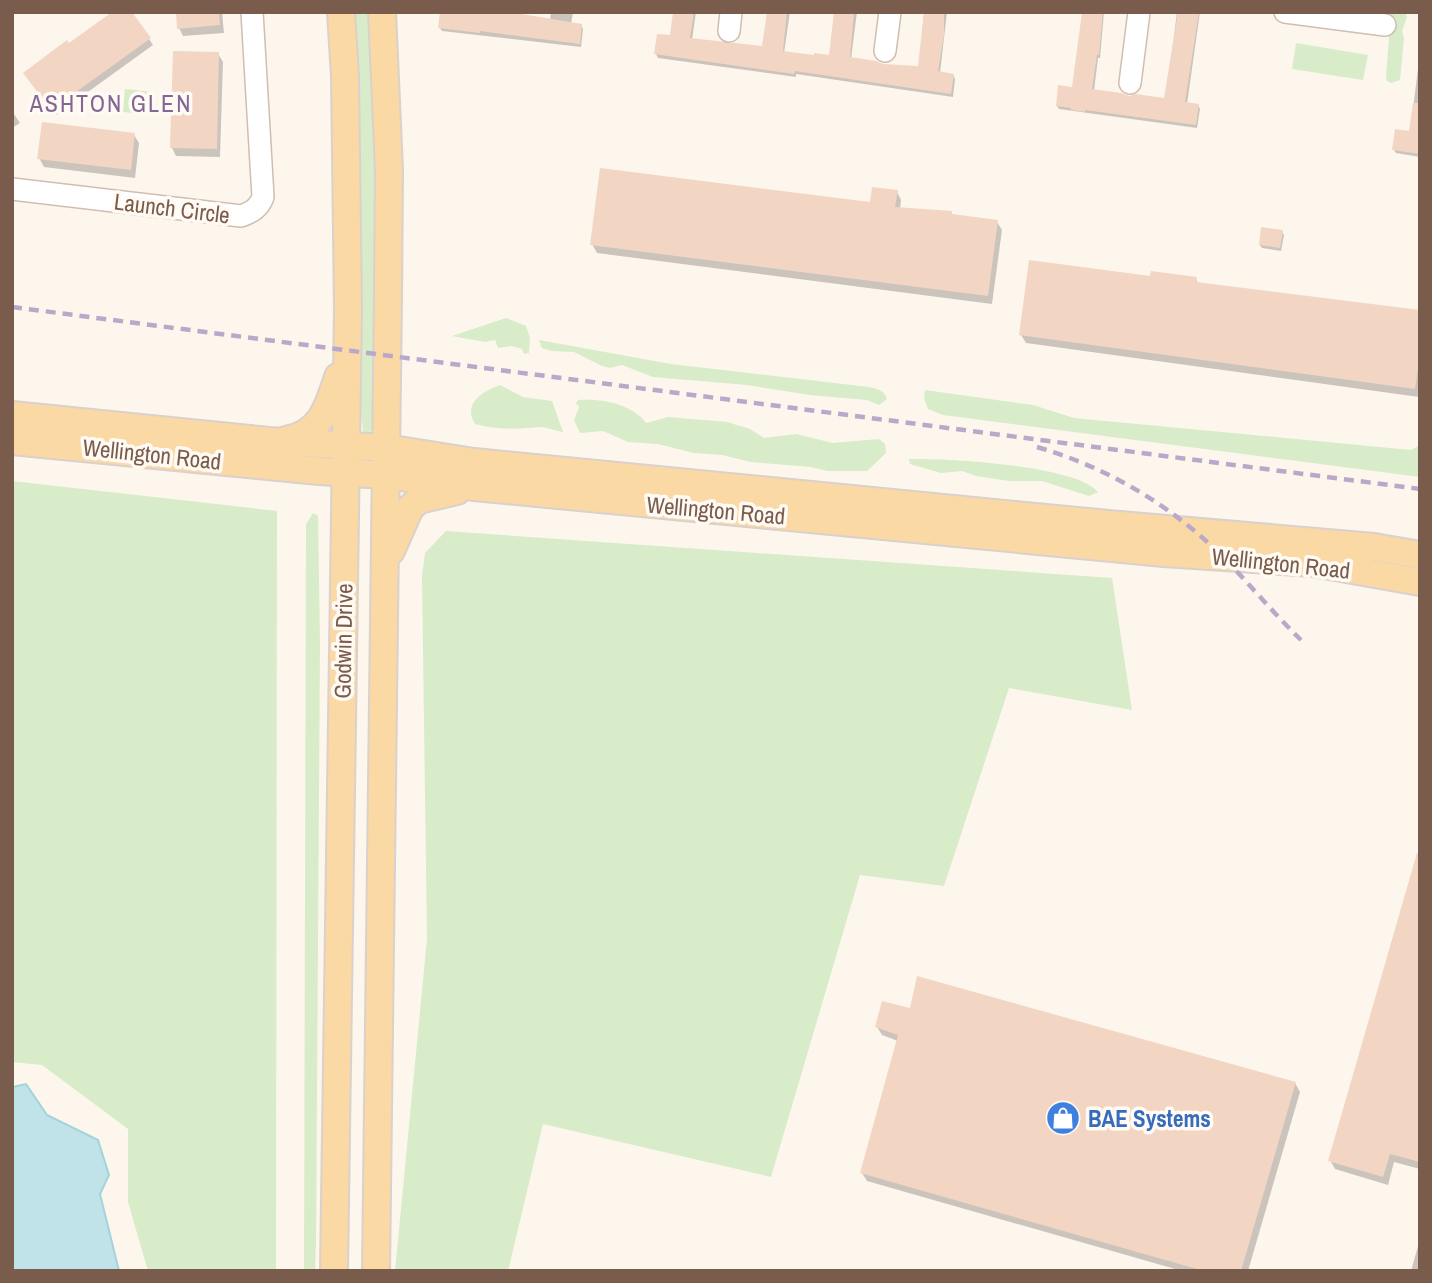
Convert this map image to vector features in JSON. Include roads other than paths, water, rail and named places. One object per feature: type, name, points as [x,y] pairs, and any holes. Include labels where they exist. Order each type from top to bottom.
[{"type":"main road","name":"Godwin Drive","points":[[334,1271],[347,349],[347,184],[341,12]]},
{"type":"main road","name":"Godwin Drive","points":[[376,1271],[387,402],[388,170],[382,12]]},
{"type":"main road","points":[[269,442],[300,436],[320,422],[328,408],[347,349]]},
{"type":"main road","points":[[387,402],[397,422],[417,440],[474,474]]},
{"type":"main road","name":"Wellington Road","points":[[12,415],[269,442],[386,448],[474,474],[1164,553],[1313,564],[1420,582]]},
{"type":"main road","name":"Wellington Road","points":[[12,441],[345,472],[386,475],[474,474],[1108,524],[1374,547],[1420,555]]},
{"type":"main road","points":[[384,569],[410,508],[419,500],[474,474]]},
{"type":"street","name":"Launch Circle","points":[[12,189],[241,216],[252,212],[261,204],[263,197],[253,12]]},
{"type":"street","points":[[885,51],[890,12]]},
{"type":"street","points":[[1130,83],[1139,12]]},
{"type":"street","points":[[1285,12],[1385,25]]},
{"type":"water","points":[[26,1084],[47,1115],[98,1140],[109,1175],[100,1194],[119,1271],[12,1271],[12,1087]]},
{"type":"railway","points":[[12,307],[1420,489]]},
{"type":"railway","points":[[1037,447],[1112,476],[1180,519],[1220,554],[1301,640]]},
{"type":"place","name":"BAE Systems","points":[[1063,1118]]},
{"type":"district","name":"ASHTON GLEN","points":[[111,103]]}]
